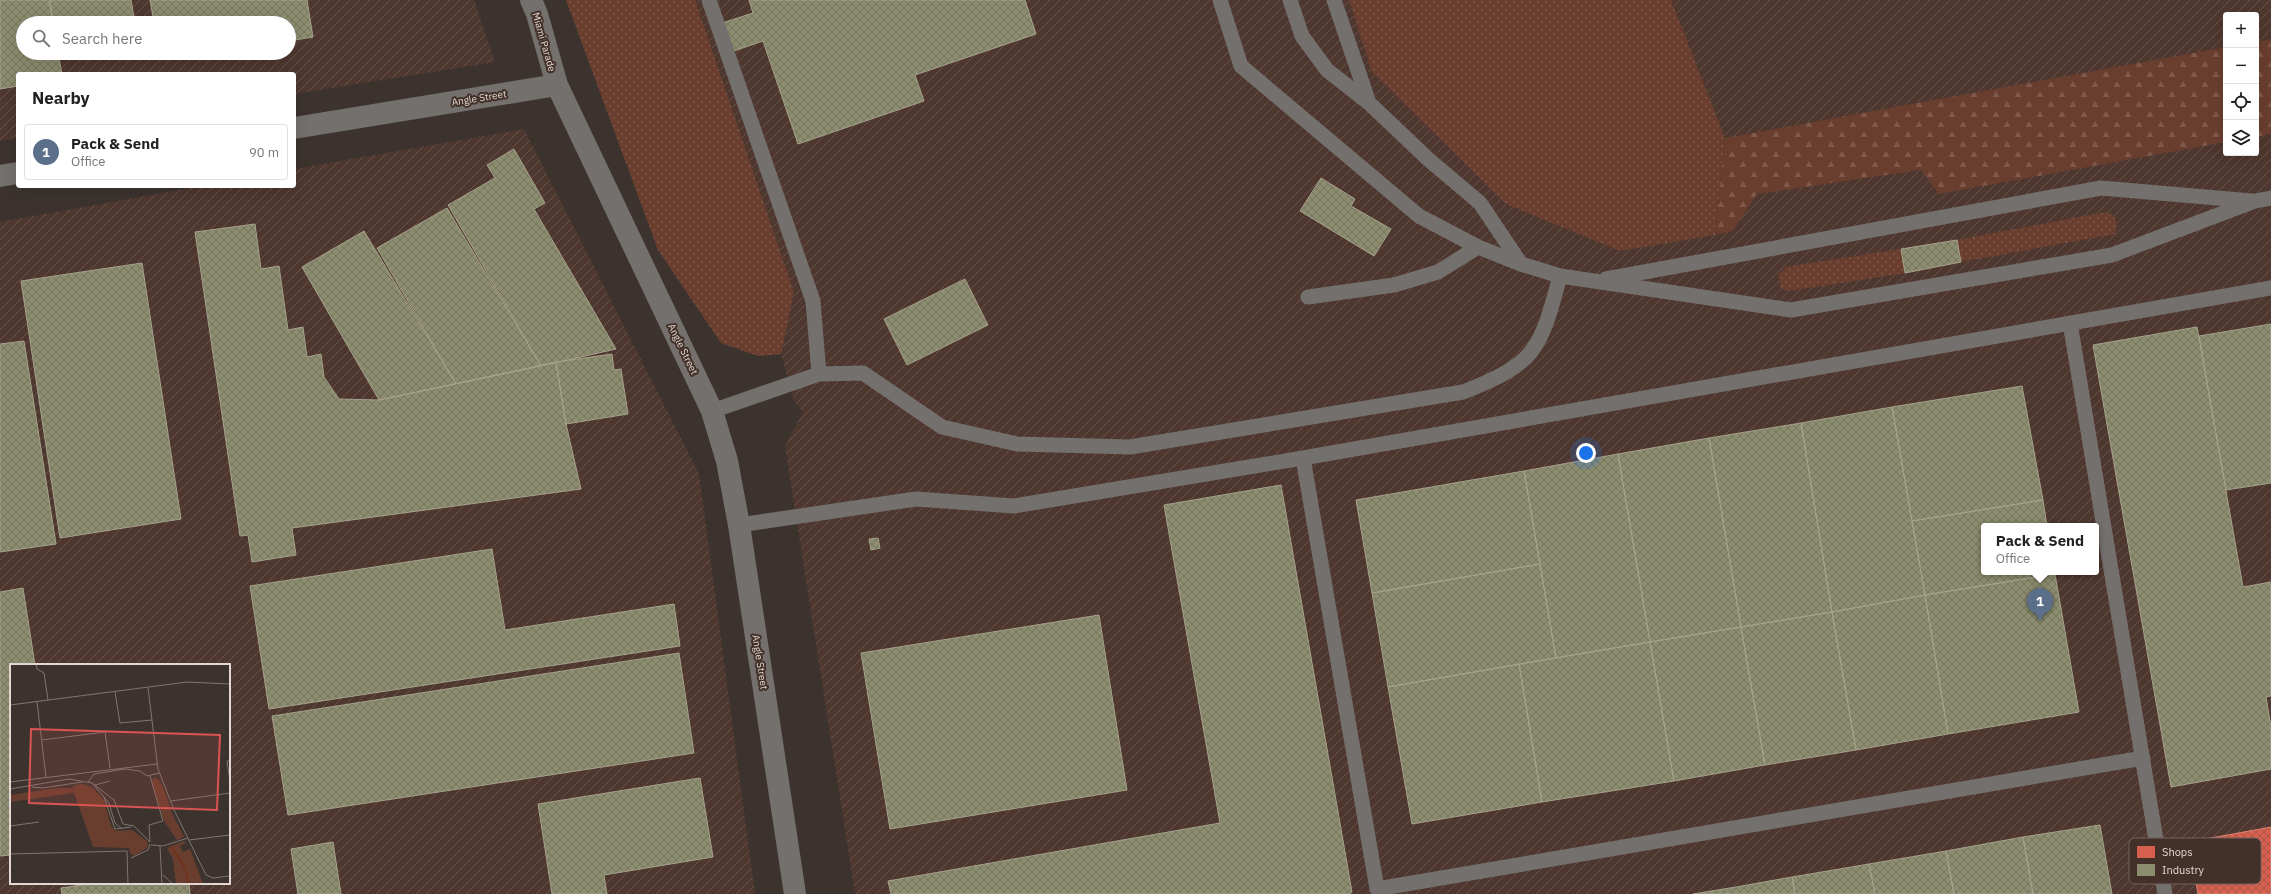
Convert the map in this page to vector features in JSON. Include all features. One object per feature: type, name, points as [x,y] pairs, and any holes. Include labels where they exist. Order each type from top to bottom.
[{"type":"street","name":"Miami Parade","points":[[531,0],[537,14],[557,85]]},
{"type":"street","name":"Angle Street","points":[[296,128],[557,85],[712,411],[727,461],[739,525],[795,894]]},
{"type":"street","points":[[0,176],[16,173]]},
{"type":"lane","points":[[709,0],[813,301],[819,374]]},
{"type":"lane","points":[[1220,0],[1241,66],[1419,216],[1478,247],[1521,264],[1560,276],[1791,310],[2112,255],[2255,201],[2271,198]]},
{"type":"lane","points":[[1290,0],[1302,36],[1328,70],[1369,103],[1428,159],[1480,203],[1521,264]]},
{"type":"lane","points":[[1334,0],[1369,103]]},
{"type":"lane","points":[[1594,281],[2101,188],[2255,201]]},
{"type":"lane","points":[[1308,297],[1394,285],[1438,272],[1478,247]]},
{"type":"lane","points":[[712,411],[819,374],[863,373],[942,427],[1017,444],[1130,447],[1463,392],[1497,379],[1524,361],[1536,348],[1544,334],[1560,276]]},
{"type":"lane","points":[[739,525],[916,499],[1014,506],[1303,458],[2271,288]]},
{"type":"lane","points":[[2070,323],[2156,838]]},
{"type":"lane","points":[[1303,458],[1377,889],[2142,758]]},
{"type":"lane","points":[[2163,884],[2165,894]]},
{"type":"shaded area","points":[[0,0],[474,0],[495,62],[296,94],[296,72],[16,72],[16,138],[0,141]]},
{"type":"shaded area","points":[[695,0],[1349,0],[1372,72],[1506,204],[1620,251],[1733,231],[1756,194],[1921,170],[1939,194],[2223,143],[2223,156],[2259,156],[2259,136],[2271,134],[2271,894],[855,894],[785,446],[803,412],[794,401],[781,354],[794,292]]},
{"type":"shaded area","points":[[1671,0],[2271,0],[2271,39],[2259,41],[2259,12],[2223,12],[2223,48],[1725,138]]},
{"type":"shaded area","points":[[524,129],[699,474],[755,894],[0,894],[0,222],[190,188],[296,188],[296,169]]},
{"type":"green space","points":[[566,0],[695,0],[794,292],[781,354],[758,356],[721,343],[658,250]]},
{"type":"green space","points":[[1349,0],[1671,0],[1725,138],[1715,235],[1620,251],[1506,204],[1372,72]]},
{"type":"green space","points":[[2271,39],[2271,134],[2259,136],[2259,48],[2259,41]]},
{"type":"green space","points":[[2223,48],[2223,143],[1939,194],[1921,170],[1757,194],[1733,231],[1715,235],[1725,138]]},
{"type":"green space","points":[[2106,212],[2114,216],[2117,225],[2115,234],[1961,262],[1957,240]]},
{"type":"green space","points":[[1901,249],[1905,273],[1789,291],[1781,289],[1778,275],[1786,267]]},
{"type":"building: Shops","points":[[2271,827],[2271,894],[2198,894],[2196,884],[2261,884],[2261,838],[2211,838]]},
{"type":"building: Industry","points":[[0,0],[49,0],[52,16],[16,16],[16,60],[59,60],[62,72],[16,72],[16,86],[0,89]]},
{"type":"building: Industry","points":[[50,0],[131,0],[134,16],[52,16]]},
{"type":"building: Industry","points":[[150,0],[307,0],[313,37],[296,40],[296,16],[153,16]]},
{"type":"building: Industry","points":[[749,0],[1025,0],[1036,34],[915,75],[924,101],[798,144],[763,41],[731,52],[722,23],[753,13]]},
{"type":"building: Industry","points":[[514,149],[545,203],[534,209],[616,349],[541,366],[448,205],[495,178],[487,165]]},
{"type":"building: Industry","points":[[1321,178],[1355,199],[1351,206],[1391,229],[1374,256],[1300,211]]},
{"type":"building: Industry","points":[[447,208],[541,366],[456,384],[377,248]]},
{"type":"building: Industry","points":[[255,224],[261,269],[279,266],[288,330],[303,327],[307,357],[321,354],[324,377],[339,399],[379,400],[556,362],[566,424],[581,489],[292,528],[296,555],[252,562],[248,535],[240,536],[195,232]]},
{"type":"building: Industry","points":[[364,231],[456,384],[379,400],[302,267]]},
{"type":"building: Industry","points":[[1957,240],[1961,262],[1905,273],[1901,249]]},
{"type":"building: Industry","points":[[142,263],[181,519],[60,538],[21,281]]},
{"type":"building: Industry","points":[[965,279],[988,325],[907,365],[884,319]]},
{"type":"building: Industry","points":[[2271,324],[2271,483],[2226,490],[2199,336]]},
{"type":"building: Industry","points":[[2197,327],[2243,587],[2271,582],[2271,696],[2266,697],[2271,727],[2271,769],[2171,787],[2093,345]]},
{"type":"building: Industry","points":[[24,341],[56,544],[0,552],[0,344]]},
{"type":"building: Industry","points":[[612,354],[614,370],[621,369],[628,414],[566,424],[556,362]]},
{"type":"building: Industry","points":[[2022,386],[2043,500],[1912,521],[1892,407]]},
{"type":"building: Industry","points":[[1892,407],[1925,595],[1832,612],[1801,423]]},
{"type":"building: Industry","points":[[1801,423],[1832,612],[1741,627],[1709,438]]},
{"type":"building: Industry","points":[[1709,438],[1741,627],[1650,642],[1618,454]]},
{"type":"building: Industry","points":[[1618,454],[1650,642],[1556,658],[1524,471]]},
{"type":"building: Industry","points":[[1524,471],[1540,564],[1372,593],[1356,500]]},
{"type":"building: Industry","points":[[1281,485],[1352,892],[1349,894],[891,894],[888,881],[1220,823],[1164,505]]},
{"type":"building: Industry","points":[[2043,500],[2047,523],[1981,523],[1981,575],[2049,575],[1925,595],[1912,521]]},
{"type":"building: Industry","points":[[878,538],[880,548],[871,550],[869,539]]},
{"type":"building: Industry","points":[[492,549],[505,630],[674,604],[680,646],[269,709],[250,586]]},
{"type":"building: Industry","points":[[1540,564],[1556,658],[1388,687],[1372,593]]},
{"type":"building: Industry","points":[[2055,575],[2079,712],[1948,734],[1925,595]]},
{"type":"building: Industry","points":[[23,588],[35,664],[10,664],[10,855],[0,856],[0,592]]},
{"type":"building: Industry","points":[[1925,595],[1948,734],[1856,750],[1832,612]]},
{"type":"building: Industry","points":[[1832,612],[1856,750],[1765,765],[1741,627]]},
{"type":"building: Industry","points":[[1099,615],[1127,790],[890,829],[861,653]]},
{"type":"building: Industry","points":[[1741,627],[1765,765],[1674,781],[1650,642]]},
{"type":"building: Industry","points":[[1650,642],[1674,781],[1542,802],[1519,664]]},
{"type":"building: Industry","points":[[679,653],[694,753],[288,815],[272,716]]},
{"type":"building: Industry","points":[[1519,664],[1542,802],[1412,824],[1388,687]]},
{"type":"building: Industry","points":[[700,778],[713,857],[604,875],[607,894],[552,894],[538,804]]},
{"type":"building: Industry","points":[[2100,825],[2112,894],[2033,894],[2023,837]]},
{"type":"building: Industry","points":[[2023,837],[2033,894],[1954,894],[1946,851]]},
{"type":"building: Industry","points":[[333,842],[341,894],[298,894],[291,849]]},
{"type":"building: Industry","points":[[1946,851],[1954,894],[1875,894],[1869,864]]},
{"type":"building: Industry","points":[[1869,864],[1875,894],[1795,894],[1792,877]]},
{"type":"building: Industry","points":[[1792,877],[1795,894],[1693,894],[1736,887]]},
{"type":"building: Industry","points":[[88,884],[189,884],[190,894],[62,894],[61,888]]},
{"type":"place","name":"Pack & Send","points":[[2040,621]]}]
